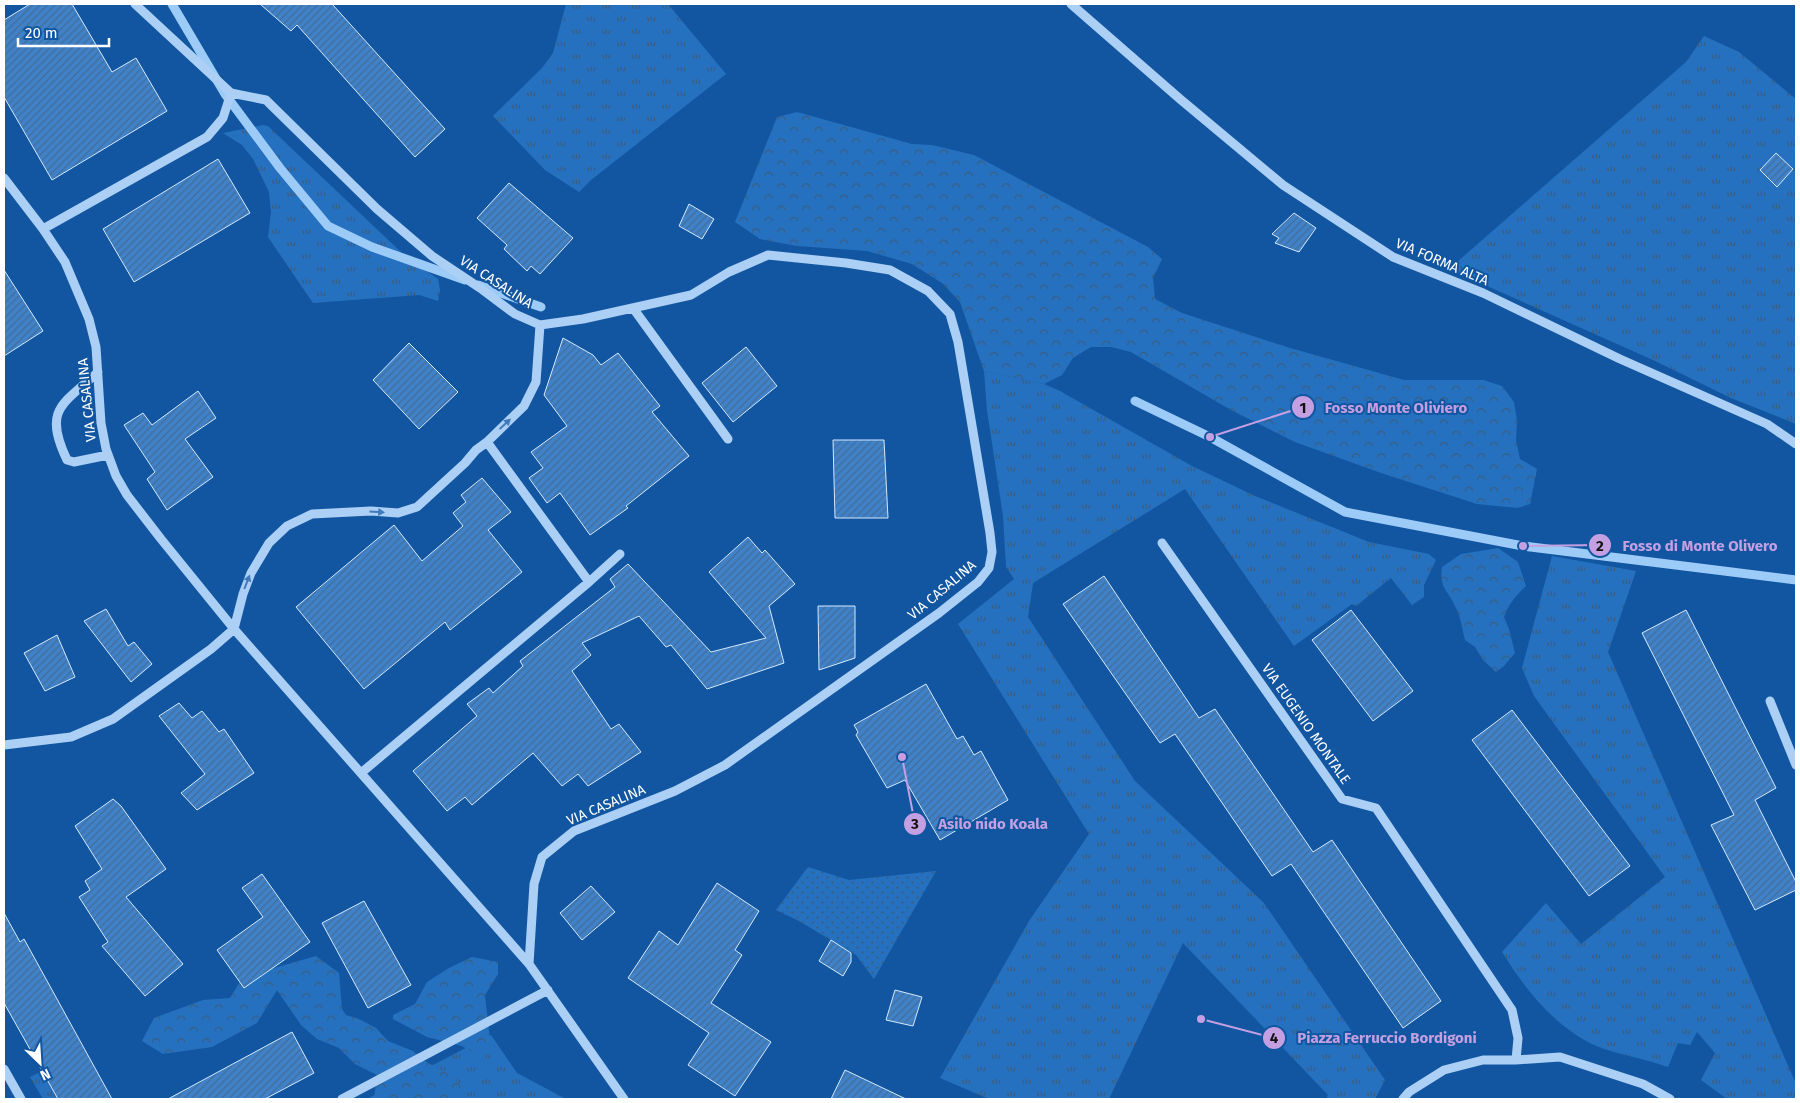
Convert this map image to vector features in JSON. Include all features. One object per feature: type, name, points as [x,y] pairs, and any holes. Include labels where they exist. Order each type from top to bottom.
[{"type":"street","points":[[43,228],[207,137],[222,118],[231,93],[135,4]]},
{"type":"street","name":"VIA FORMA ALTA","points":[[1071,4],[1283,185],[1393,257],[1483,294],[1620,359],[1767,424],[1796,444]]},
{"type":"street","name":"VIA CASALINA","points":[[231,93],[266,100],[377,209],[432,256],[515,314],[540,325],[583,319],[691,295],[729,272],[768,256],[846,263],[890,270],[928,291],[950,314],[958,342],[992,552],[989,568],[978,582],[954,600],[834,689],[725,765],[676,791],[574,831],[542,857],[534,884],[529,964]]},
{"type":"street","name":"VIA CASALINA","points":[[4,178],[43,228],[65,262],[90,319],[96,347],[101,423],[108,455],[116,476],[142,515],[234,629],[529,964],[624,1099]]},
{"type":"street","points":[[633,308],[728,439]]},
{"type":"street","name":"VIA CASALINA","points":[[234,629],[243,594],[251,573],[268,543],[287,526],[312,514],[371,511],[398,514],[417,507],[524,406],[536,382],[540,325]]},
{"type":"street","points":[[98,372],[62,404],[56,418],[56,434],[67,460],[74,462],[108,455]]},
{"type":"street","points":[[487,442],[589,582]]},
{"type":"street","name":"VIA EUGENIO MONTALE","points":[[1162,544],[1342,799],[1376,808],[1512,1010],[1518,1038],[1516,1060]]},
{"type":"street","points":[[362,773],[620,554]]},
{"type":"street","points":[[4,745],[72,737],[113,719],[210,649],[234,629]]},
{"type":"street","points":[[1770,701],[1796,765]]},
{"type":"street","points":[[342,1099],[548,990]]},
{"type":"street","points":[[1403,1099],[1409,1092],[1444,1070],[1483,1060],[1560,1057],[1643,1084],[1670,1099]]},
{"type":"street","points":[[4,1068],[21,1099]]},
{"type":"green space","points":[[566,4],[668,4],[726,74],[591,180],[579,192],[545,170],[493,116],[542,68],[553,53]]},
{"type":"green space","points":[[1704,36],[1739,52],[1796,99],[1796,424],[1731,398],[1653,360],[1449,269],[1686,62]]},
{"type":"green space","points":[[797,112],[912,144],[932,145],[974,155],[1148,247],[1162,259],[1153,278],[1155,299],[1182,313],[1290,348],[1404,380],[1483,380],[1502,386],[1514,402],[1517,421],[1516,440],[1520,459],[1537,469],[1530,504],[1518,508],[1477,504],[1381,473],[1295,442],[1231,410],[1131,352],[1111,347],[1091,347],[1073,358],[1062,375],[1044,384],[984,371],[960,302],[942,283],[912,264],[867,251],[797,246],[760,239],[735,222],[777,117]]},
{"type":"green space","points":[[263,125],[268,126],[402,253],[438,279],[440,290],[438,301],[419,295],[313,303],[268,237],[271,212],[269,192],[253,159],[242,145],[223,133]]},
{"type":"green space","points":[[984,371],[1044,384],[1060,391],[1192,466],[1255,496],[1369,542],[1429,554],[1436,560],[1424,585],[1424,597],[1412,605],[1391,578],[1356,606],[1352,604],[1294,646],[1185,489],[1033,583],[1028,617],[1135,781],[1264,903],[1385,1080],[1375,1099],[1326,1099],[1328,1095],[1183,943],[1109,1099],[989,1099],[940,1078],[1029,921],[1089,834],[958,624],[1014,579],[1006,567],[1003,516],[987,410]]},
{"type":"green space","points":[[1498,548],[1518,562],[1526,586],[1513,600],[1504,617],[1515,653],[1496,672],[1483,660],[1475,647],[1465,640],[1459,614],[1444,588],[1441,574],[1442,567],[1461,554]]},
{"type":"green space","points":[[1552,556],[1636,571],[1608,652],[1796,1084],[1796,1099],[1727,1099],[1701,1080],[1715,1053],[1697,1032],[1690,1045],[1678,1043],[1668,1067],[1594,1045],[1566,1028],[1553,1017],[1520,979],[1502,952],[1546,903],[1581,944],[1665,877],[1534,696],[1522,668]]},
{"type":"green space","points":[[808,867],[849,880],[936,871],[874,979],[856,955],[799,921],[776,910]]},
{"type":"green space","points":[[316,956],[339,973],[342,1009],[346,1015],[376,1028],[388,1041],[413,1051],[428,1063],[450,1075],[463,1088],[465,1094],[462,1099],[374,1099],[377,1075],[355,1064],[339,1048],[317,1039],[301,1025],[277,990],[257,1023],[212,1047],[163,1054],[142,1041],[154,1018],[203,1000],[230,998],[243,977]]},
{"type":"green space","points":[[472,957],[498,962],[498,974],[485,995],[490,1040],[484,1059],[462,1046],[427,1037],[393,1019],[393,1015],[415,1004],[427,982],[449,968]]},
{"type":"green space","points":[[491,1035],[517,1073],[566,1099],[367,1099]]},
{"type":"green space","points":[[42,1071],[58,1099],[43,1099],[30,1077]]},
{"type":"building","points":[[30,4],[72,4],[112,72],[136,58],[167,111],[52,180],[4,97],[4,20]]},
{"type":"building","points":[[260,4],[332,4],[445,129],[415,157],[297,25],[291,31]]},
{"type":"building","points":[[1776,153],[1793,169],[1777,187],[1760,170]]},
{"type":"building","points":[[218,159],[250,213],[134,282],[103,229]]},
{"type":"building","points":[[509,183],[573,238],[540,274],[531,266],[527,271],[504,249],[507,245],[477,218]]},
{"type":"building","points":[[689,204],[714,219],[702,239],[679,226]]},
{"type":"building","points":[[1294,213],[1316,228],[1299,252],[1275,243],[1279,238],[1272,234]]},
{"type":"building","points":[[4,270],[43,331],[4,356]]},
{"type":"building","points":[[563,338],[593,355],[601,365],[618,353],[660,406],[652,412],[689,456],[626,506],[628,508],[590,535],[560,493],[547,503],[529,478],[543,468],[531,452],[567,426],[544,395]]},
{"type":"building","points":[[409,343],[458,392],[419,429],[373,380]]},
{"type":"building","points":[[746,347],[777,386],[733,422],[702,383]]},
{"type":"building","points":[[198,391],[216,418],[185,439],[213,477],[167,510],[147,479],[155,472],[124,425],[143,413],[152,425]]},
{"type":"building","points":[[833,440],[884,440],[888,518],[835,518]]},
{"type":"building","points":[[482,478],[511,512],[488,530],[522,572],[450,630],[445,622],[364,689],[296,607],[394,525],[422,561],[463,526],[453,513],[466,502],[461,495]]},
{"type":"building","points":[[748,537],[762,553],[765,550],[795,584],[769,606],[784,663],[707,689],[671,645],[666,647],[639,616],[582,643],[591,655],[572,671],[611,729],[619,724],[641,752],[588,786],[578,774],[562,786],[533,753],[472,805],[465,797],[447,811],[413,771],[477,716],[467,704],[489,688],[493,693],[523,666],[520,661],[615,587],[610,579],[628,564],[711,652],[766,638],[709,572]]},
{"type":"building","points":[[1104,576],[1199,718],[1215,709],[1313,852],[1332,840],[1441,1001],[1403,1028],[1291,864],[1272,876],[1175,734],[1160,743],[1063,604]]},
{"type":"building","points":[[818,606],[855,606],[855,658],[819,670]]},
{"type":"building","points":[[106,609],[128,646],[134,642],[152,664],[131,682],[84,621]]},
{"type":"building","points":[[1351,610],[1413,691],[1373,721],[1312,640]]},
{"type":"building","points":[[1686,610],[1776,788],[1755,800],[1796,882],[1796,890],[1755,910],[1711,825],[1734,815],[1642,633]]},
{"type":"building","points":[[57,635],[75,677],[45,691],[24,653]]},
{"type":"building","points":[[926,684],[957,739],[963,736],[974,755],[981,751],[1008,800],[940,840],[905,780],[887,788],[856,735],[858,732],[854,725]]},
{"type":"building","points":[[179,703],[192,718],[202,711],[219,732],[224,729],[254,773],[197,810],[181,793],[205,774],[159,716]]},
{"type":"building","points":[[1512,710],[1630,866],[1589,896],[1472,740]]},
{"type":"building","points":[[113,799],[121,806],[166,869],[126,897],[183,964],[145,996],[102,946],[108,942],[79,897],[90,890],[85,881],[102,869],[75,826]]},
{"type":"building","points":[[262,874],[310,942],[244,988],[217,950],[263,917],[242,888]]},
{"type":"building","points":[[717,883],[759,911],[735,950],[742,955],[711,1003],[771,1042],[735,1096],[688,1065],[709,1033],[628,978],[659,931],[678,945]]},
{"type":"building","points":[[591,886],[615,912],[582,940],[560,913]]},
{"type":"building","points":[[364,901],[411,985],[368,1008],[322,923]]},
{"type":"building","points":[[4,913],[20,942],[24,939],[112,1099],[58,1099],[4,1003]]},
{"type":"building","points":[[831,940],[851,953],[851,962],[843,976],[819,961]]},
{"type":"building","points":[[895,990],[922,997],[913,1026],[886,1020]]},
{"type":"building","points":[[292,1032],[314,1073],[265,1099],[168,1099]]},
{"type":"building","points":[[845,1070],[906,1099],[831,1099]]},
{"type":"waterway","points":[[172,4],[225,94],[280,168],[328,226],[372,247],[465,280]]},
{"type":"waterway","points":[[478,285],[541,307]]},
{"type":"waterway","points":[[1135,401],[1210,437],[1345,512],[1523,546],[1796,580]]},
{"type":"place","name":"Fosso Monte Oliviero","points":[[1210,437]]},
{"type":"place","name":"Fosso di Monte Olivero","points":[[1523,546]]},
{"type":"place","name":"Asilo nido Koala","points":[[902,757]]},
{"type":"place","name":"Piazza Ferruccio Bordigoni","points":[[1201,1019]]}]
